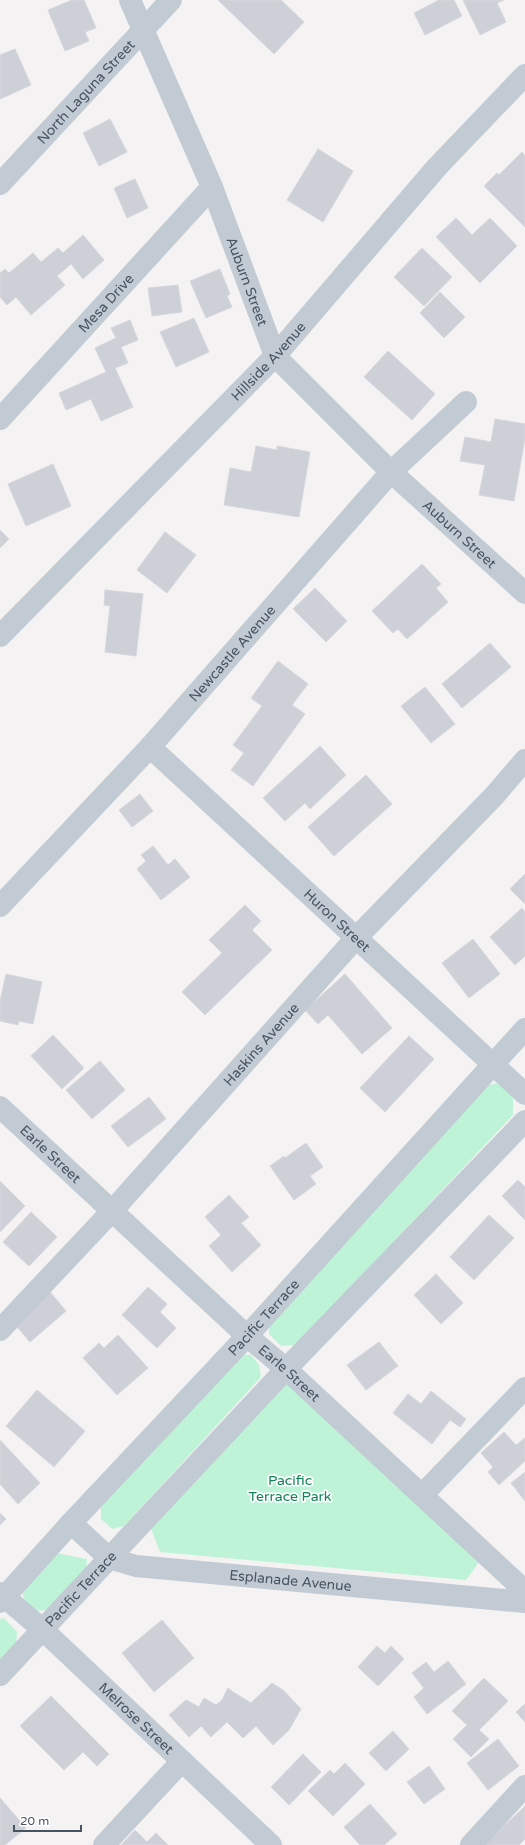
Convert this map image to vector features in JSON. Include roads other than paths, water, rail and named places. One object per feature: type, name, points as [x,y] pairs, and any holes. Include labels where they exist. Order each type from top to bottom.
[{"type":"street","name":"Auburn Street","points":[[130,0],[145,30],[212,187],[275,356],[391,472],[525,593]]},
{"type":"street","name":"North Laguna Street","points":[[0,184],[145,30],[171,0]]},
{"type":"street","name":"Hillside Avenue","points":[[3,626],[275,356],[437,167],[522,83]]},
{"type":"street","name":"Mesa Drive","points":[[0,419],[212,187]]},
{"type":"street","name":"Newcastle Avenue","points":[[0,906],[150,747],[391,472],[466,402]]},
{"type":"street","name":"Huron Street","points":[[150,747],[525,1094]]},
{"type":"street","name":"Haskins Avenue","points":[[0,1330],[113,1210],[356,938],[494,796],[525,760]]},
{"type":"street","name":"Pacific Terrace","points":[[2,1597],[247,1336],[525,1029]]},
{"type":"street","name":"Earle Street","points":[[0,1107],[113,1210],[247,1336],[286,1369],[525,1591]]},
{"type":"street","name":"Pacific Terrace","points":[[0,1675],[286,1369],[525,1121]]},
{"type":"street","points":[[422,1495],[525,1388]]},
{"type":"street","name":"Esplanade Avenue","points":[[71,1523],[109,1558],[136,1566],[525,1602]]},
{"type":"street","name":"Melrose Street","points":[[2,1597],[42,1629],[271,1845]]},
{"type":"street","points":[[104,1845],[182,1761]]},
{"type":"street","points":[[471,1845],[525,1786]]},
{"type":"park label","name":"Pacific Terrace Park","points":[[290,1488]]}]
